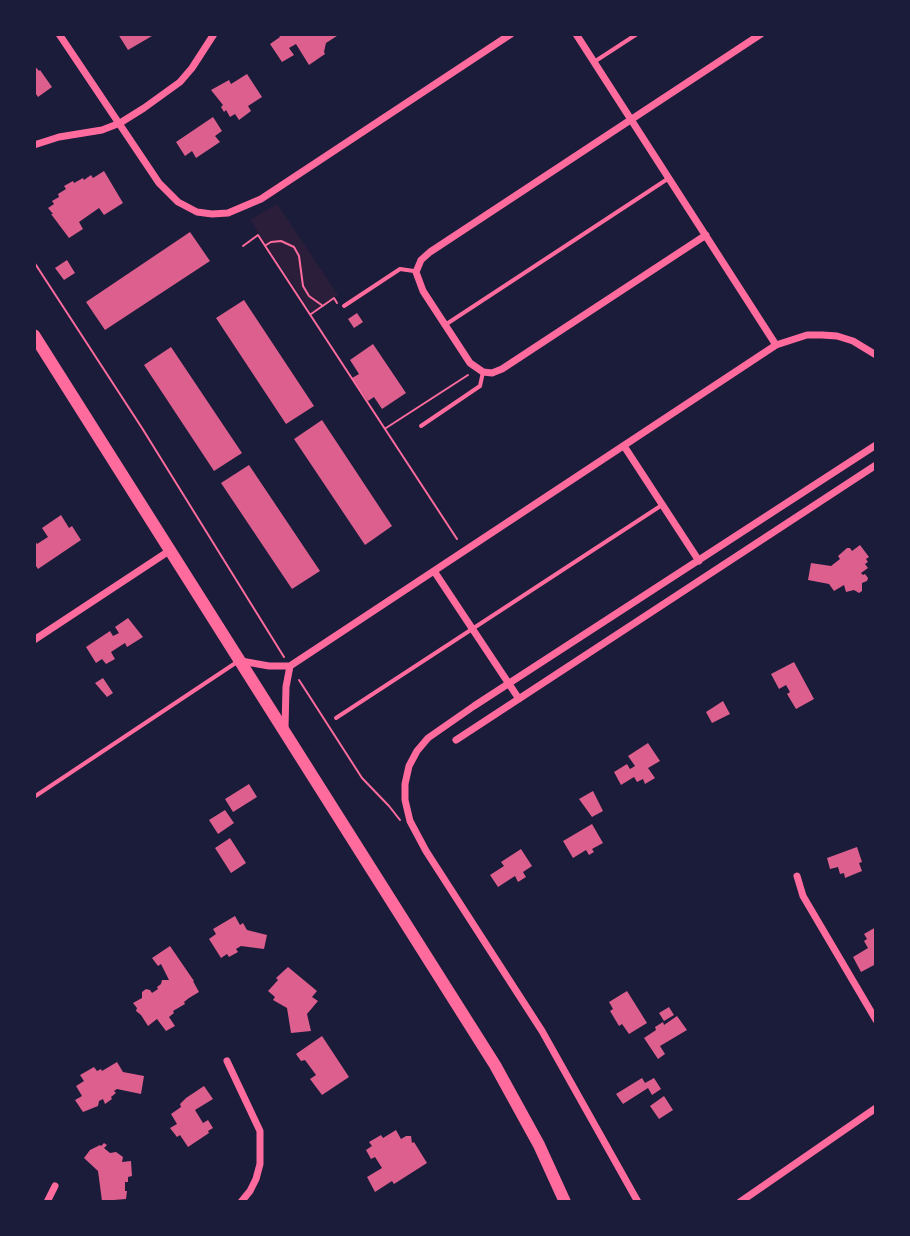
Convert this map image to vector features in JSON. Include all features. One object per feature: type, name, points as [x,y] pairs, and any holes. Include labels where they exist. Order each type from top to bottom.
[{"type":"highway","points":[[34,335],[495,1065],[539,1145],[565,1202]]},
{"type":"street","points":[[59,34],[159,183],[178,202],[197,212],[212,214],[228,213],[261,199],[511,34]]},
{"type":"street","points":[[34,145],[120,123],[180,82],[214,34]]},
{"type":"street","points":[[576,34],[776,345]]},
{"type":"street","points":[[706,235],[492,373],[483,372],[470,363],[423,291],[416,272],[421,260],[430,252],[761,34]]},
{"type":"street","points":[[239,661],[290,666],[776,345],[807,335],[837,336],[853,341],[876,355]]},
{"type":"street","points":[[638,1202],[542,1031],[426,851],[410,821],[405,800],[409,766],[428,738],[508,683],[876,445]]},
{"type":"street","points":[[624,446],[699,561]]},
{"type":"street","points":[[456,740],[876,465]]},
{"type":"street","points":[[34,640],[169,551]]},
{"type":"street","points":[[434,571],[519,699]]},
{"type":"street","points":[[285,732],[286,687],[290,666]]},
{"type":"street","points":[[797,876],[803,896],[876,1020]]},
{"type":"street","points":[[227,1061],[260,1131],[261,1154],[256,1179],[241,1202]]},
{"type":"street","points":[[740,1202],[876,1108]]},
{"type":"street","points":[[47,1202],[55,1186]]},
{"type":"lane","points":[[594,62],[637,34]]},
{"type":"lane","points":[[445,325],[669,178]]},
{"type":"lane","points":[[344,306],[400,269],[416,272]]},
{"type":"lane","points":[[421,426],[480,386],[483,372]]},
{"type":"lane","points":[[336,718],[662,505]]},
{"type":"lane","points":[[34,797],[239,661]]},
{"type":"path","points":[[243,246],[258,235],[457,539]]},
{"type":"path","points":[[265,245],[281,241],[294,247],[299,256],[303,286],[309,296],[323,306]]},
{"type":"path","points":[[34,262],[362,778],[401,823]]},
{"type":"path","points":[[385,429],[468,375],[483,372]]},
{"type":"shaded area","points":[[277,204],[338,295],[311,312],[250,220]]},
{"type":"building","points":[[118,34],[151,34],[152,36],[128,50]]},
{"type":"building","points":[[278,34],[340,34],[326,43],[325,54],[309,65],[296,44],[289,48],[294,55],[282,62],[270,44],[280,37]]},
{"type":"building","points":[[34,65],[52,87],[38,97],[34,91]]},
{"type":"building","points":[[247,74],[262,97],[248,106],[251,111],[239,120],[235,114],[230,117],[226,110],[224,112],[223,105],[211,90],[229,80],[231,84]]},
{"type":"building","points":[[213,117],[222,131],[215,136],[220,142],[196,158],[192,151],[185,156],[176,142]]},
{"type":"building","points":[[104,171],[123,203],[104,215],[99,208],[79,222],[83,229],[69,238],[48,208],[66,189],[64,186],[91,175],[93,178]]},
{"type":"building","points":[[190,232],[210,261],[105,330],[86,302]]},
{"type":"building","points":[[67,260],[75,273],[64,280],[55,268]]},
{"type":"building","points":[[244,300],[314,406],[286,424],[216,318]]},
{"type":"building","points":[[357,313],[363,322],[354,328],[348,319]]},
{"type":"building","points":[[373,344],[406,393],[382,409],[374,397],[368,401],[352,378],[359,374],[350,360]]},
{"type":"building","points":[[171,347],[242,453],[214,471],[144,365]]},
{"type":"building","points":[[322,420],[392,526],[365,545],[294,439]]},
{"type":"building","points":[[249,465],[320,571],[292,589],[221,483]]},
{"type":"building","points":[[61,515],[81,540],[38,569],[34,563],[34,539],[37,544],[48,537],[42,528]]},
{"type":"building","points":[[860,545],[869,557],[865,564],[868,568],[861,573],[868,578],[862,583],[862,591],[846,592],[844,585],[834,591],[829,584],[808,580],[811,563],[831,566],[847,548],[852,551]]},
{"type":"building","points":[[128,618],[143,637],[111,652],[115,659],[106,664],[102,659],[96,663],[86,647],[110,631],[113,636],[119,633],[115,627]]},
{"type":"building","points":[[794,662],[814,699],[796,709],[787,694],[790,692],[786,685],[779,689],[771,674]]},
{"type":"building","points":[[103,678],[113,693],[107,697],[95,683]]},
{"type":"building","points":[[723,701],[730,714],[712,723],[706,712]]},
{"type":"building","points":[[648,743],[660,761],[648,768],[655,778],[645,784],[643,779],[637,782],[634,777],[621,785],[614,772],[627,764],[630,769],[635,766],[628,756]]},
{"type":"building","points":[[249,784],[257,797],[233,812],[225,799]]},
{"type":"building","points":[[593,791],[603,811],[592,817],[579,799]]},
{"type":"building","points":[[225,810],[234,823],[218,834],[209,820]]},
{"type":"building","points":[[592,824],[603,843],[592,849],[594,852],[589,855],[586,850],[573,858],[563,841]]},
{"type":"building","points":[[230,838],[246,863],[231,873],[215,848]]},
{"type":"building","points":[[857,847],[862,871],[845,878],[838,867],[830,869],[827,858]]},
{"type":"building","points":[[521,849],[532,866],[523,872],[526,877],[518,882],[515,876],[498,887],[490,875],[504,866],[501,862]]},
{"type":"building","points":[[235,916],[247,930],[267,935],[264,949],[241,946],[236,949],[238,952],[221,958],[209,939],[216,934],[213,929]]},
{"type":"building","points":[[876,927],[876,964],[861,972],[853,957],[868,948],[864,934]]},
{"type":"building","points":[[170,946],[199,992],[173,1011],[169,1017],[175,1026],[166,1031],[157,1019],[148,1026],[133,1003],[142,998],[142,992],[146,989],[152,993],[162,980],[169,980],[161,964],[158,966],[152,958]]},
{"type":"building","points":[[288,967],[317,991],[312,997],[318,1001],[307,1014],[311,1031],[291,1033],[287,1008],[273,1000],[275,997],[268,991]]},
{"type":"building","points":[[627,991],[647,1023],[629,1034],[622,1024],[619,1026],[610,1011],[613,1009],[609,1002]]},
{"type":"building","points":[[669,1007],[674,1015],[664,1021],[659,1013]]},
{"type":"building","points":[[677,1016],[687,1030],[660,1046],[665,1054],[658,1059],[644,1038],[656,1030],[655,1027]]},
{"type":"building","points":[[322,1036],[349,1077],[322,1095],[310,1079],[316,1075],[296,1054]]},
{"type":"building","points":[[117,1062],[123,1072],[144,1076],[141,1094],[117,1089],[105,1104],[103,1099],[98,1106],[83,1112],[75,1100],[82,1096],[76,1086],[84,1081],[80,1075],[94,1067],[102,1071]]},
{"type":"building","points":[[642,1078],[645,1083],[654,1078],[661,1089],[652,1095],[648,1088],[623,1104],[616,1094]]},
{"type":"building","points":[[204,1086],[213,1099],[195,1110],[203,1123],[208,1120],[213,1128],[188,1147],[180,1135],[177,1137],[170,1128],[177,1124],[171,1114],[181,1107],[186,1098]]},
{"type":"building","points":[[664,1096],[673,1110],[659,1119],[650,1106]]},
{"type":"building","points":[[396,1130],[401,1139],[411,1136],[412,1143],[427,1163],[375,1192],[367,1177],[382,1168],[366,1150],[372,1146],[369,1142]]},
{"type":"building","points":[[104,1143],[107,1145],[104,1148],[110,1153],[116,1152],[123,1157],[122,1162],[131,1161],[132,1176],[125,1182],[126,1199],[102,1201],[98,1171],[84,1158],[90,1150]]}]
